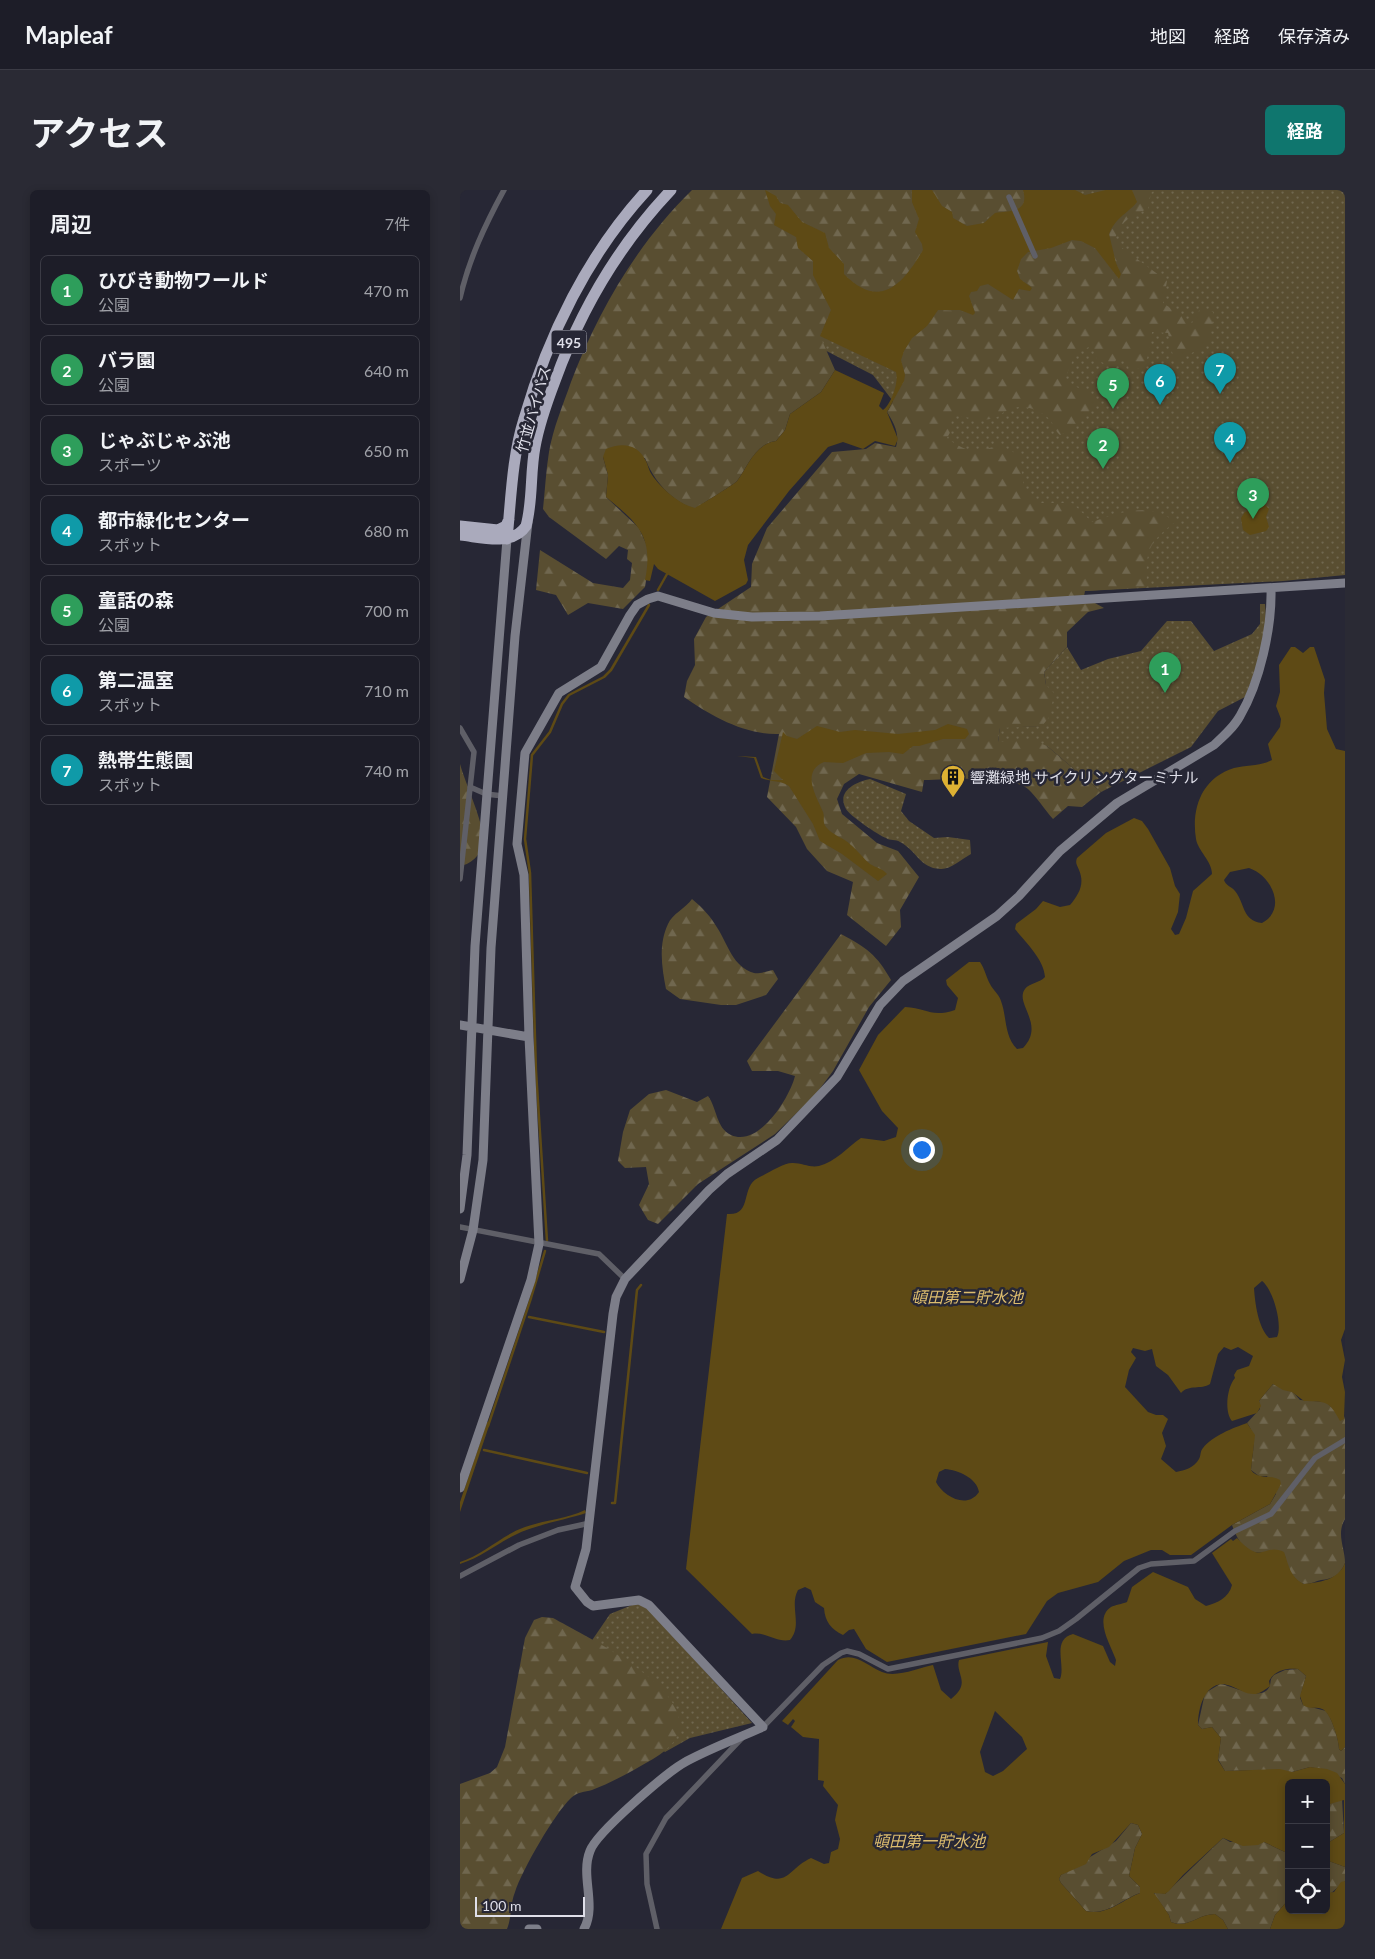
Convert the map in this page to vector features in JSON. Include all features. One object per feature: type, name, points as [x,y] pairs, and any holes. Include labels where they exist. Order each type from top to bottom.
[{"type":"highway","name":"竹並バイパス","points":[[509,538],[506,526],[524,419],[558,325],[605,244],[647,190]]},
{"type":"highway","name":"竹並バイパス","points":[[509,538],[528,519],[535,446],[547,402],[567,346],[588,303],[616,256],[645,217],[671,190]]},
{"type":"highway","points":[[460,526],[509,538]]},
{"type":"highway","points":[[460,535],[509,538]]},
{"type":"street","points":[[460,298],[466,272],[483,228],[504,190]]},
{"type":"street","points":[[1009,197],[1035,256]]},
{"type":"street","points":[[460,1209],[467,1155],[472,1027],[486,794],[509,538]]},
{"type":"street","points":[[460,1279],[473,1230],[483,1160],[491,948],[515,636],[509,538]]},
{"type":"street","points":[[460,1488],[531,1280],[539,1244],[528,1037],[524,875],[517,844],[525,753],[559,693],[601,667],[608,658],[630,615],[638,605],[658,596],[714,613],[771,617],[820,616],[1345,583]]},
{"type":"street","points":[[764,1727],[649,1605],[639,1600],[598,1606],[587,1602],[575,1587],[576,1578],[586,1549],[616,1297],[625,1279],[709,1190],[726,1174],[777,1140],[837,1078],[880,1005],[902,981],[990,922],[1019,896],[1060,850],[1117,802],[1214,745],[1226,734],[1240,716],[1259,669],[1272,614],[1271,588]]},
{"type":"street","points":[[460,728],[474,752],[460,879]]},
{"type":"street","points":[[470,787],[486,794],[503,796]]},
{"type":"street","points":[[460,1025],[488,1028],[528,1037]]},
{"type":"street","points":[[460,1227],[539,1244],[599,1254],[625,1279]]},
{"type":"street","points":[[584,1929],[589,1914],[586,1864],[591,1848],[610,1825],[685,1761],[764,1727],[823,1665],[841,1652],[847,1651],[860,1654],[888,1669],[1042,1638],[1059,1631],[1139,1568],[1151,1564],[1194,1561],[1235,1531],[1271,1514],[1315,1458],[1345,1440]]},
{"type":"street","points":[[460,1583],[462,1576],[519,1545],[590,1519]]},
{"type":"street","points":[[657,1929],[647,1884],[646,1854],[666,1818],[742,1737]]},
{"type":"street","points":[[529,1929],[537,1929]]},
{"type":"green space","points":[[692,190],[765,190],[770,206],[776,214],[774,221],[787,233],[796,237],[798,248],[813,261],[813,275],[831,310],[820,336],[835,370],[821,392],[790,414],[785,430],[776,441],[763,446],[757,451],[737,481],[695,509],[671,496],[664,489],[653,474],[645,458],[603,457],[608,475],[606,497],[639,528],[648,548],[649,562],[645,587],[623,609],[588,603],[568,615],[556,595],[536,590],[540,550],[593,583],[623,588],[630,580],[632,563],[627,559],[628,550],[619,546],[606,559],[549,517],[543,509],[548,459],[553,434],[571,382],[607,304],[621,280],[654,233]]},
{"type":"green space","points":[[718,190],[1345,190],[1345,575],[1283,581],[1085,591],[930,450],[873,375],[739,306]]},
{"type":"green space","points":[[767,190],[912,190],[911,197],[919,219],[915,232],[923,244],[923,250],[907,273],[889,289],[879,292],[868,291],[844,274],[844,264],[829,248],[825,233],[801,219]]},
{"type":"green space","points":[[932,190],[1023,190],[1024,198],[1020,208],[996,214],[981,223],[967,226],[953,218],[952,212],[942,206]]},
{"type":"green space","points":[[1132,190],[1154,190],[1151,193],[1148,209],[1126,221],[1119,229],[1114,242],[1167,281],[1163,303],[1192,323],[1201,307],[1213,312],[1211,334],[1205,345],[1174,361],[1168,333],[1152,332],[1147,359],[1142,367],[1135,370],[1129,369],[1127,361],[1116,360],[1112,367],[1097,360],[1092,346],[1076,352],[1064,381],[1085,391],[1095,402],[1076,426],[1060,435],[1047,417],[1032,409],[1021,407],[1010,409],[997,417],[989,419],[973,419],[953,414],[951,424],[953,427],[947,438],[967,449],[978,450],[1000,445],[1019,455],[1024,487],[1038,503],[1072,503],[1092,522],[1113,515],[1145,510],[1165,516],[1175,522],[1153,543],[1148,557],[1147,587],[1085,591],[1083,601],[1093,602],[1104,608],[1088,612],[1067,632],[1067,647],[1044,672],[1046,685],[1054,693],[1050,716],[1042,726],[1000,728],[998,742],[1033,740],[1047,746],[1101,792],[1082,807],[1068,806],[1053,819],[1028,789],[1008,781],[979,779],[924,780],[922,792],[859,774],[844,784],[837,799],[842,814],[877,843],[898,851],[919,877],[900,910],[901,927],[886,946],[847,915],[853,882],[827,871],[807,849],[796,827],[767,797],[779,734],[741,728],[705,711],[684,697],[687,681],[695,665],[694,639],[706,617],[751,587],[752,564],[767,528],[832,452],[866,449],[875,443],[896,447],[897,433],[887,412],[904,381],[905,375],[901,360],[912,338],[927,326],[938,310],[975,312],[969,296],[971,292],[988,283],[1013,299],[1019,289],[1032,287],[1020,278],[1017,271],[1021,259],[1028,252],[1051,248],[1072,240],[1081,241],[1095,248],[1119,279],[1121,274],[1115,261],[1109,233],[1115,221],[1137,202]]},
{"type":"green space","points":[[1260,604],[1265,604],[1264,639],[1258,663],[1245,697],[1218,711],[1191,747],[1101,792],[1047,746],[998,742],[1000,727],[1042,726],[1046,685],[1044,672],[1067,647],[1081,670],[1108,659],[1141,651],[1167,621],[1191,621],[1214,651],[1252,634],[1260,624]]},
{"type":"green space","points":[[460,764],[479,818],[483,841],[478,855],[470,862],[460,866]]},
{"type":"green space","points":[[870,779],[906,794],[901,811],[909,821],[934,838],[948,837],[970,840],[971,854],[948,868],[933,868],[923,862],[905,845],[882,836],[858,820],[846,809],[844,797],[849,788],[859,782]]},
{"type":"green space","points":[[692,899],[713,921],[732,955],[741,966],[754,973],[773,970],[778,979],[766,995],[736,1005],[721,1005],[680,999],[666,989],[662,956],[665,932],[670,920]]},
{"type":"green space","points":[[841,934],[870,952],[881,964],[891,980],[869,1007],[833,1071],[816,1094],[775,1134],[698,1184],[658,1224],[648,1220],[639,1205],[649,1184],[646,1167],[625,1168],[618,1161],[623,1132],[630,1110],[649,1094],[666,1090],[697,1102],[708,1096],[722,1128],[731,1135],[742,1137],[762,1128],[772,1118],[787,1096],[795,1076],[778,1071],[752,1071],[747,1061]]},
{"type":"green space","points":[[1273,1384],[1292,1391],[1300,1400],[1326,1402],[1344,1419],[1345,1416],[1345,1519],[1342,1525],[1341,1536],[1345,1563],[1336,1576],[1309,1584],[1301,1583],[1294,1577],[1287,1565],[1285,1556],[1277,1550],[1260,1553],[1248,1550],[1235,1534],[1232,1525],[1270,1504],[1276,1494],[1267,1476],[1259,1476],[1251,1470],[1253,1440],[1247,1423],[1260,1409],[1259,1401]]},
{"type":"green space","points":[[637,1603],[645,1605],[752,1723],[690,1738],[665,1752],[638,1731],[582,1655],[610,1614]]},
{"type":"green space","points":[[542,1617],[553,1618],[596,1642],[650,1678],[669,1698],[679,1719],[675,1739],[653,1759],[608,1783],[576,1794],[564,1805],[524,1870],[513,1897],[507,1929],[460,1929],[460,1784],[490,1773],[497,1767],[505,1747],[525,1638],[534,1620]]},
{"type":"green space","points":[[1298,1669],[1306,1676],[1300,1698],[1303,1705],[1326,1711],[1335,1729],[1339,1749],[1341,1751],[1345,1747],[1345,1784],[1342,1778],[1310,1767],[1292,1772],[1225,1771],[1218,1759],[1221,1738],[1212,1727],[1202,1729],[1198,1725],[1205,1693],[1220,1684],[1247,1692],[1261,1693],[1267,1690],[1274,1675],[1285,1670]]},
{"type":"green space","points":[[1342,1799],[1344,1833],[1330,1842],[1330,1824],[1330,1804]]},
{"type":"green space","points":[[1131,1823],[1138,1825],[1142,1834],[1135,1848],[1129,1876],[1140,1887],[1140,1893],[1108,1909],[1094,1912],[1086,1911],[1061,1883],[1059,1879],[1061,1875],[1116,1841]]},
{"type":"green space","points":[[1223,1838],[1230,1842],[1264,1842],[1285,1852],[1285,1904],[1275,1915],[1270,1929],[1228,1929],[1223,1920],[1215,1914],[1203,1916],[1183,1924],[1171,1922],[1169,1915],[1154,1894],[1157,1892],[1165,1894]]},
{"type":"green space","points":[[1330,1861],[1345,1867],[1345,1881],[1330,1894]]},
{"type":"water","points":[[765,190],[776,196],[780,203],[788,205],[802,222],[825,233],[829,248],[844,264],[844,274],[857,285],[869,291],[880,292],[889,289],[899,282],[923,250],[922,244],[915,232],[919,219],[912,202],[912,190],[932,190],[942,206],[952,212],[953,218],[967,226],[984,223],[995,213],[1012,211],[1021,207],[1024,203],[1023,190],[1075,190],[1085,195],[1106,190],[1132,190],[1137,202],[1118,220],[1109,234],[1116,263],[1121,274],[1119,279],[1095,248],[1081,241],[1072,240],[1051,248],[1028,252],[1021,259],[1017,271],[1020,279],[1032,288],[1030,291],[1019,289],[1013,300],[988,284],[980,286],[977,291],[971,292],[969,296],[975,313],[973,315],[960,310],[938,310],[927,326],[912,338],[901,360],[905,375],[904,381],[887,412],[898,439],[895,446],[875,441],[863,449],[843,442],[828,447],[789,491],[748,545],[744,560],[748,580],[746,584],[715,601],[658,569],[654,564],[650,581],[645,580],[647,553],[641,532],[627,515],[606,497],[608,475],[603,457],[606,449],[624,445],[639,451],[643,455],[650,472],[661,486],[683,503],[695,508],[737,481],[757,451],[763,446],[776,441],[785,430],[790,414],[821,392],[835,370],[884,393],[879,406],[883,410],[891,398],[897,377],[896,372],[820,336],[831,310],[813,275],[813,261],[798,248],[796,237],[774,225],[776,214],[770,206]]},
{"type":"water","points":[[1259,503],[1269,509],[1266,517],[1269,527],[1266,531],[1250,535],[1243,530],[1241,518],[1245,512],[1254,509]]},
{"type":"water","name":"頓田第二貯水池","points":[[1291,647],[1295,647],[1303,653],[1310,647],[1314,647],[1325,680],[1324,693],[1327,729],[1336,749],[1345,751],[1345,1329],[1341,1340],[1345,1360],[1342,1377],[1345,1392],[1344,1419],[1340,1421],[1333,1409],[1322,1402],[1304,1401],[1292,1392],[1283,1390],[1273,1384],[1259,1401],[1261,1406],[1257,1413],[1232,1421],[1227,1406],[1230,1387],[1237,1370],[1249,1366],[1253,1356],[1238,1347],[1231,1350],[1224,1347],[1218,1354],[1210,1384],[1184,1390],[1181,1393],[1168,1375],[1156,1366],[1152,1349],[1145,1351],[1133,1348],[1131,1352],[1136,1358],[1129,1370],[1125,1387],[1148,1412],[1163,1415],[1168,1419],[1162,1433],[1166,1446],[1161,1459],[1176,1472],[1189,1468],[1195,1465],[1200,1458],[1202,1449],[1217,1436],[1247,1423],[1255,1435],[1251,1470],[1257,1475],[1280,1480],[1281,1484],[1270,1504],[1232,1525],[1191,1555],[1170,1555],[1162,1550],[1151,1550],[1124,1561],[1098,1582],[1058,1593],[1047,1601],[1026,1634],[887,1662],[866,1649],[854,1629],[849,1630],[843,1635],[832,1628],[827,1621],[824,1608],[815,1602],[811,1590],[805,1587],[798,1590],[796,1596],[796,1622],[794,1634],[790,1640],[780,1640],[761,1634],[752,1634],[686,1569],[727,1214],[740,1210],[753,1182],[781,1166],[793,1163],[819,1166],[836,1158],[861,1138],[884,1141],[896,1137],[898,1128],[882,1111],[859,1070],[878,1035],[905,1007],[934,1013],[955,1010],[958,998],[947,985],[946,980],[969,962],[980,962],[982,965],[990,984],[1000,999],[1010,1038],[1017,1049],[1023,1048],[1029,1039],[1031,1023],[1023,1001],[1023,995],[1027,987],[1045,977],[1038,957],[1015,929],[1016,924],[1036,909],[1043,901],[1060,907],[1070,905],[1076,897],[1081,884],[1081,875],[1076,863],[1077,858],[1106,833],[1134,818],[1142,821],[1148,829],[1170,868],[1175,886],[1180,894],[1178,912],[1171,929],[1175,935],[1179,934],[1186,918],[1193,891],[1212,874],[1210,865],[1199,848],[1196,839],[1195,816],[1197,806],[1207,787],[1223,773],[1234,768],[1272,760],[1268,744],[1280,727],[1281,719],[1276,706],[1280,692],[1279,665]],"holes":[[[1249,868],[1264,878],[1274,893],[1274,909],[1270,917],[1262,923],[1256,922],[1247,915],[1238,896],[1224,880],[1230,872]],[[1262,1281],[1270,1291],[1278,1316],[1279,1331],[1277,1337],[1269,1338],[1262,1328],[1256,1308],[1254,1288]],[[945,1469],[961,1473],[975,1483],[979,1492],[968,1500],[956,1499],[939,1487],[936,1482],[939,1472]]]},
{"type":"water","points":[[948,724],[967,729],[969,734],[965,739],[943,739],[913,746],[903,754],[889,752],[866,753],[843,763],[824,762],[817,766],[813,772],[812,785],[823,812],[825,825],[831,832],[853,847],[870,864],[887,874],[878,881],[842,854],[820,841],[813,824],[789,786],[761,778],[754,758],[737,756],[756,757],[763,777],[771,780],[783,780],[774,771],[783,732],[787,736],[797,739],[817,726],[840,732],[855,730],[898,734],[935,730]]},
{"type":"water","points":[[487,1422],[490,1423],[460,1512],[460,1502]]},
{"type":"water","points":[[585,1510],[586,1513],[523,1531],[475,1558],[460,1564],[460,1562],[469,1559],[517,1530]]},
{"type":"water","name":"頓田第一貯水池","points":[[1237,1538],[1246,1547],[1258,1553],[1272,1550],[1284,1552],[1293,1574],[1304,1584],[1323,1581],[1333,1577],[1342,1569],[1345,1563],[1345,1747],[1341,1751],[1339,1749],[1334,1727],[1325,1711],[1303,1705],[1300,1696],[1306,1676],[1298,1669],[1285,1669],[1274,1674],[1269,1681],[1270,1686],[1256,1694],[1246,1693],[1222,1684],[1215,1686],[1205,1695],[1198,1718],[1198,1725],[1202,1729],[1212,1727],[1221,1738],[1218,1760],[1225,1771],[1280,1769],[1292,1772],[1310,1767],[1327,1769],[1337,1773],[1345,1784],[1345,1867],[1330,1861],[1330,1842],[1344,1833],[1344,1800],[1330,1804],[1330,1779],[1285,1779],[1285,1852],[1264,1842],[1258,1845],[1243,1846],[1223,1838],[1183,1875],[1169,1891],[1165,1894],[1154,1893],[1169,1915],[1171,1922],[1183,1924],[1203,1916],[1215,1914],[1223,1920],[1228,1929],[721,1929],[742,1878],[758,1871],[776,1879],[782,1878],[811,1858],[824,1864],[829,1863],[831,1852],[838,1849],[840,1839],[835,1820],[838,1805],[823,1786],[824,1781],[818,1780],[819,1739],[803,1737],[791,1727],[795,1721],[793,1719],[788,1725],[782,1721],[838,1660],[850,1657],[855,1658],[888,1674],[908,1672],[933,1665],[941,1690],[951,1699],[961,1688],[959,1660],[1048,1642],[1046,1656],[1054,1678],[1060,1679],[1061,1647],[1066,1637],[1073,1634],[1103,1646],[1110,1662],[1115,1666],[1116,1660],[1105,1633],[1104,1619],[1106,1612],[1111,1607],[1127,1602],[1132,1587],[1153,1572],[1188,1587],[1195,1599],[1206,1606],[1225,1597],[1232,1585],[1212,1553],[1231,1539],[1233,1541]],"holes":[[[995,1711],[1022,1737],[1027,1749],[1003,1771],[993,1776],[985,1772],[980,1752]],[[1131,1823],[1138,1825],[1142,1834],[1135,1848],[1129,1876],[1140,1887],[1140,1893],[1108,1909],[1094,1912],[1086,1911],[1061,1883],[1059,1879],[1061,1875],[1086,1864],[1092,1854],[1109,1847]]]},
{"type":"water","points":[[1345,1881],[1345,1929],[1270,1929],[1275,1915],[1285,1904],[1285,1914],[1330,1914],[1330,1892],[1334,1892],[1341,1882]]},
{"type":"waterway","points":[[658,590],[667,574]]},
{"type":"waterway","points":[[547,1241],[536,1071],[530,873],[525,839],[532,755],[550,732],[562,704],[569,695],[604,677],[611,670],[649,605]]},
{"type":"waterway","points":[[488,1426],[545,1251]]},
{"type":"waterway","points":[[612,1503],[615,1503],[637,1290],[641,1285]]},
{"type":"waterway","points":[[529,1317],[604,1332]]},
{"type":"waterway","points":[[484,1450],[587,1473]]},
{"type":"place","name":"熱帯生態園","points":[[1220,394]]},
{"type":"place","name":"第二温室","points":[[1160,405]]},
{"type":"place","name":"童話の森","points":[[1113,409]]},
{"type":"place","name":"都市緑化センター","points":[[1230,463]]},
{"type":"place","name":"バラ園","points":[[1103,469]]},
{"type":"place","name":"じゃぶじゃぶ池","points":[[1253,519]]},
{"type":"place","name":"ひびき動物ワールド","points":[[1165,693]]},
{"type":"place","name":"響灘緑地 サイクリングターミナル","points":[[953,798]]}]
